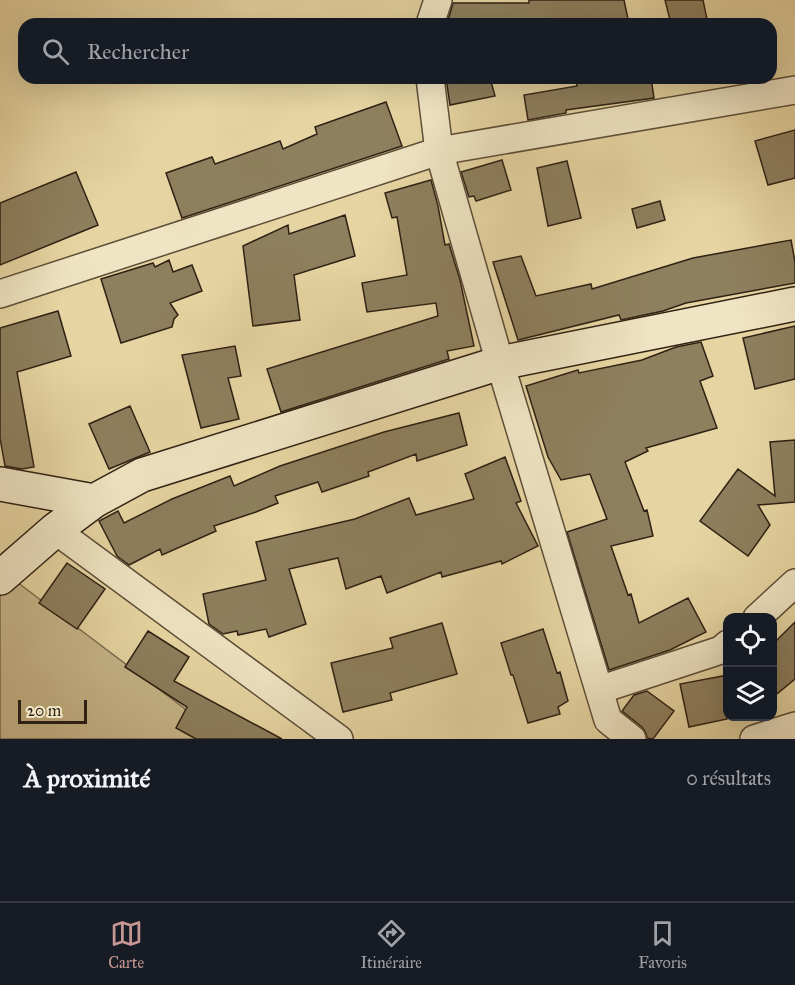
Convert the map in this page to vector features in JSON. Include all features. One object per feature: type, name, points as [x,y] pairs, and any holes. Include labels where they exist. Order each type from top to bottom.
[{"type":"main road","points":[[0,578],[55,530],[94,501],[142,475],[500,363],[795,304]]},
{"type":"main road","points":[[0,484],[94,501]]},
{"type":"street","points":[[432,18],[438,0]]},
{"type":"street","points":[[431,84],[439,151],[500,363],[608,720],[632,739]]},
{"type":"street","points":[[0,294],[439,151],[795,90]]},
{"type":"street","points":[[55,530],[339,739]]},
{"type":"street","points":[[763,613],[795,584]]},
{"type":"street","points":[[599,690],[723,648]]},
{"type":"street","points":[[754,739],[795,726]]},
{"type":"shaded area","points":[[5,573],[225,739],[0,739],[0,581]]},
{"type":"building","points":[[529,0],[624,0],[628,18],[449,18],[453,3],[529,3]]},
{"type":"building","points":[[665,0],[703,0],[707,18],[670,18]]},
{"type":"building","points":[[447,84],[492,84],[495,96],[450,105]]},
{"type":"building","points":[[577,84],[652,84],[654,98],[566,110],[566,113],[528,120],[524,95],[577,86]]},
{"type":"building","points":[[386,102],[402,146],[182,218],[166,173],[212,157],[215,164],[280,141],[283,149],[317,134],[315,127]]},
{"type":"building","points":[[795,130],[795,178],[768,185],[755,141]]},
{"type":"building","points":[[502,160],[511,190],[476,201],[474,196],[469,197],[461,172]]},
{"type":"building","points":[[567,161],[581,218],[548,226],[537,168]]},
{"type":"building","points":[[76,172],[98,225],[0,265],[0,203]]},
{"type":"building","points":[[431,180],[445,245],[449,244],[460,280],[474,346],[447,351],[449,359],[281,412],[267,369],[438,316],[436,303],[367,312],[362,283],[407,275],[397,217],[392,218],[385,193]]},
{"type":"building","points":[[660,201],[665,220],[637,228],[632,209]]},
{"type":"building","points":[[345,215],[355,256],[294,275],[300,320],[253,326],[243,246],[288,225],[289,234]]},
{"type":"building","points":[[791,240],[795,262],[795,283],[686,303],[663,311],[621,320],[619,315],[518,340],[493,262],[521,256],[536,296],[591,284],[592,289],[693,258]]},
{"type":"building","points":[[169,260],[173,272],[192,265],[202,291],[170,303],[178,315],[172,327],[121,343],[101,279],[153,263],[155,267]]},
{"type":"building","points":[[58,311],[71,356],[17,372],[34,467],[22,469],[5,466],[0,438],[0,328]]},
{"type":"building","points":[[795,326],[795,379],[755,389],[743,338]]},
{"type":"building","points":[[701,342],[713,376],[700,381],[717,428],[646,448],[648,451],[625,462],[644,511],[647,510],[653,536],[611,546],[628,595],[631,594],[639,623],[688,598],[706,632],[670,650],[609,670],[567,532],[607,519],[590,474],[561,480],[548,457],[526,386],[578,370],[579,373],[642,360],[676,347]]},
{"type":"building","points":[[235,346],[241,376],[228,378],[239,419],[201,428],[182,355]]},
{"type":"building","points":[[130,406],[150,452],[109,469],[89,424]]},
{"type":"building","points":[[459,413],[467,445],[417,461],[416,454],[368,472],[369,476],[322,492],[318,482],[275,496],[278,503],[214,526],[216,531],[162,555],[160,549],[129,565],[117,556],[99,521],[118,511],[124,523],[172,499],[230,476],[234,486],[280,466],[384,432]]},
{"type":"building","points":[[795,440],[795,502],[758,505],[770,525],[748,556],[700,521],[738,469],[775,496],[770,442]]},
{"type":"building","points":[[505,457],[521,501],[516,503],[538,546],[502,564],[501,561],[442,577],[441,572],[387,593],[381,576],[346,589],[338,558],[289,569],[306,624],[269,637],[266,629],[238,635],[237,631],[223,634],[209,624],[203,594],[266,580],[256,542],[355,519],[409,498],[416,515],[474,499],[465,474]]},
{"type":"building","points":[[67,563],[105,589],[77,629],[39,603]]},
{"type":"building","points":[[795,622],[795,679],[777,694],[777,667],[777,640]]},
{"type":"building","points":[[442,623],[457,674],[390,693],[392,700],[343,712],[331,663],[393,648],[390,638]]},
{"type":"building","points":[[543,629],[557,673],[560,672],[568,701],[558,707],[560,714],[528,723],[501,643]]},
{"type":"building","points":[[148,631],[189,657],[174,681],[282,739],[196,739],[176,728],[187,707],[125,667]]},
{"type":"building","points":[[723,676],[723,720],[689,727],[680,684]]},
{"type":"building","points":[[647,691],[674,711],[653,739],[647,738],[642,727],[622,711],[634,695]]}]
